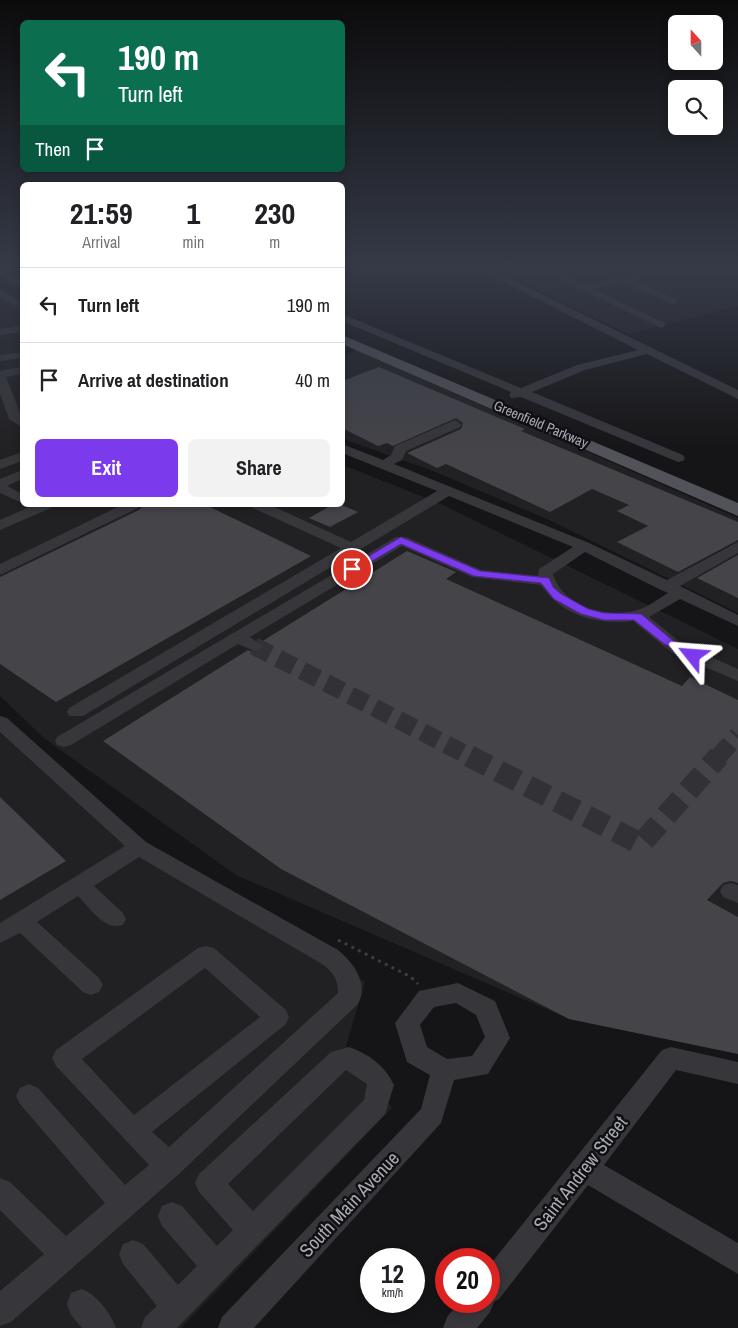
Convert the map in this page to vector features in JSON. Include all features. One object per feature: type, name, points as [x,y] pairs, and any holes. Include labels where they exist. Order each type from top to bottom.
[{"type":"main road","name":"Greenfield Parkway","points":[[345,329],[514,395],[738,496]]},
{"type":"main road","name":"Greenfield Parkway","points":[[345,340],[738,510]]},
{"type":"street","points":[[366,328],[514,395],[678,458]]},
{"type":"street","points":[[600,328],[738,395]]},
{"type":"street","points":[[0,332],[20,329]]},
{"type":"street","points":[[514,395],[581,367],[646,351]]},
{"type":"street","points":[[0,358],[20,355]]},
{"type":"street","points":[[20,371],[0,376],[15,419],[20,422]]},
{"type":"street","points":[[384,465],[397,457],[400,449],[455,424]]},
{"type":"street","points":[[345,449],[584,546],[738,621]]},
{"type":"street","points":[[0,465],[20,457]]},
{"type":"street","points":[[0,484],[20,475]]},
{"type":"street","points":[[0,488],[20,497]]},
{"type":"street","points":[[76,712],[448,490]]},
{"type":"street","points":[[0,504],[20,497]]},
{"type":"street","points":[[0,526],[38,507]]},
{"type":"street","points":[[0,570],[129,507]]},
{"type":"street","points":[[262,507],[351,547]]},
{"type":"street","points":[[64,741],[401,540],[478,574],[545,580]]},
{"type":"street","points":[[584,546],[544,572],[545,580],[548,588],[557,597],[584,611],[604,617],[637,616],[738,547]]},
{"type":"street","points":[[637,616],[678,649],[738,676]]},
{"type":"street","points":[[237,637],[254,646]]},
{"type":"street","points":[[0,722],[139,847],[330,957],[342,966],[351,982],[350,997],[169,1165],[0,1311]]},
{"type":"street","points":[[0,934],[139,847]]},
{"type":"street","points":[[79,884],[114,919]]},
{"type":"street","points":[[21,920],[91,984]]},
{"type":"street","points":[[134,1130],[277,1017],[206,956],[65,1058],[134,1130],[169,1165]]},
{"type":"street","points":[[458,993],[486,1008],[498,1038],[479,1066],[444,1070],[416,1054],[408,1022],[427,998],[458,993]]},
{"type":"street","points":[[156,1328],[376,1106],[382,1086],[376,1076],[349,1058],[340,1060],[209,1183],[252,1231]]},
{"type":"street","name":"Saint Andrew Street","points":[[500,1275],[671,1058],[738,1073]]},
{"type":"street","name":"South Main Avenue","points":[[233,1328],[432,1115],[444,1070]]},
{"type":"street","points":[[29,1096],[124,1203]]},
{"type":"street","points":[[584,1168],[738,1259]]},
{"type":"street","points":[[0,1191],[65,1255]]},
{"type":"street","points":[[172,1216],[217,1267]]},
{"type":"street","points":[[133,1254],[177,1307]]},
{"type":"street","points":[[82,1304],[101,1328]]},
{"type":"street","points":[[459,1328],[470,1313]]},
{"type":"path","points":[[331,937],[411,977],[427,998]]},
{"type":"shaded area","points":[[0,328],[20,328],[20,507],[345,507],[345,466],[441,504],[738,649],[738,1054],[569,1019],[236,875],[45,739],[0,696]]},
{"type":"shaded area","points":[[616,328],[652,328],[629,334]]},
{"type":"shaded area","points":[[357,350],[738,518],[738,613],[547,519],[433,471],[345,440],[345,355]]},
{"type":"shaded area","points":[[0,728],[118,836],[365,982],[346,1046],[392,1108],[181,1328],[0,1328]]},
{"type":"building","points":[[379,367],[525,429],[521,431],[738,522],[738,540],[678,572],[617,542],[648,526],[617,511],[629,505],[592,489],[550,512],[446,464],[437,468],[407,453],[461,429],[463,423],[456,418],[393,446],[387,443],[378,446],[345,430],[345,380]]},
{"type":"building","points":[[345,506],[358,512],[330,527],[309,518],[328,507]]},
{"type":"building","points":[[142,507],[210,507],[311,556],[56,702],[0,664],[0,577]]},
{"type":"building","points":[[407,551],[456,572],[446,579],[682,686],[690,677],[738,700],[738,883],[731,881],[723,883],[707,900],[738,917],[738,1054],[569,1019],[281,869],[103,741],[248,650],[254,653],[262,651],[265,646],[261,642]]},
{"type":"building","points":[[738,555],[738,598],[697,578]]},
{"type":"building","points":[[0,797],[66,861],[0,900]]},
{"type":"tunnel","points":[[254,646],[471,757]]},
{"type":"tunnel","points":[[718,757],[738,735]]},
{"type":"tunnel","points":[[469,756],[641,844],[719,756]]},
{"type":"route","points":[[352,569],[401,540],[478,574],[545,580],[548,588],[557,597],[584,611],[604,617],[637,616],[678,649],[693,656]]}]
